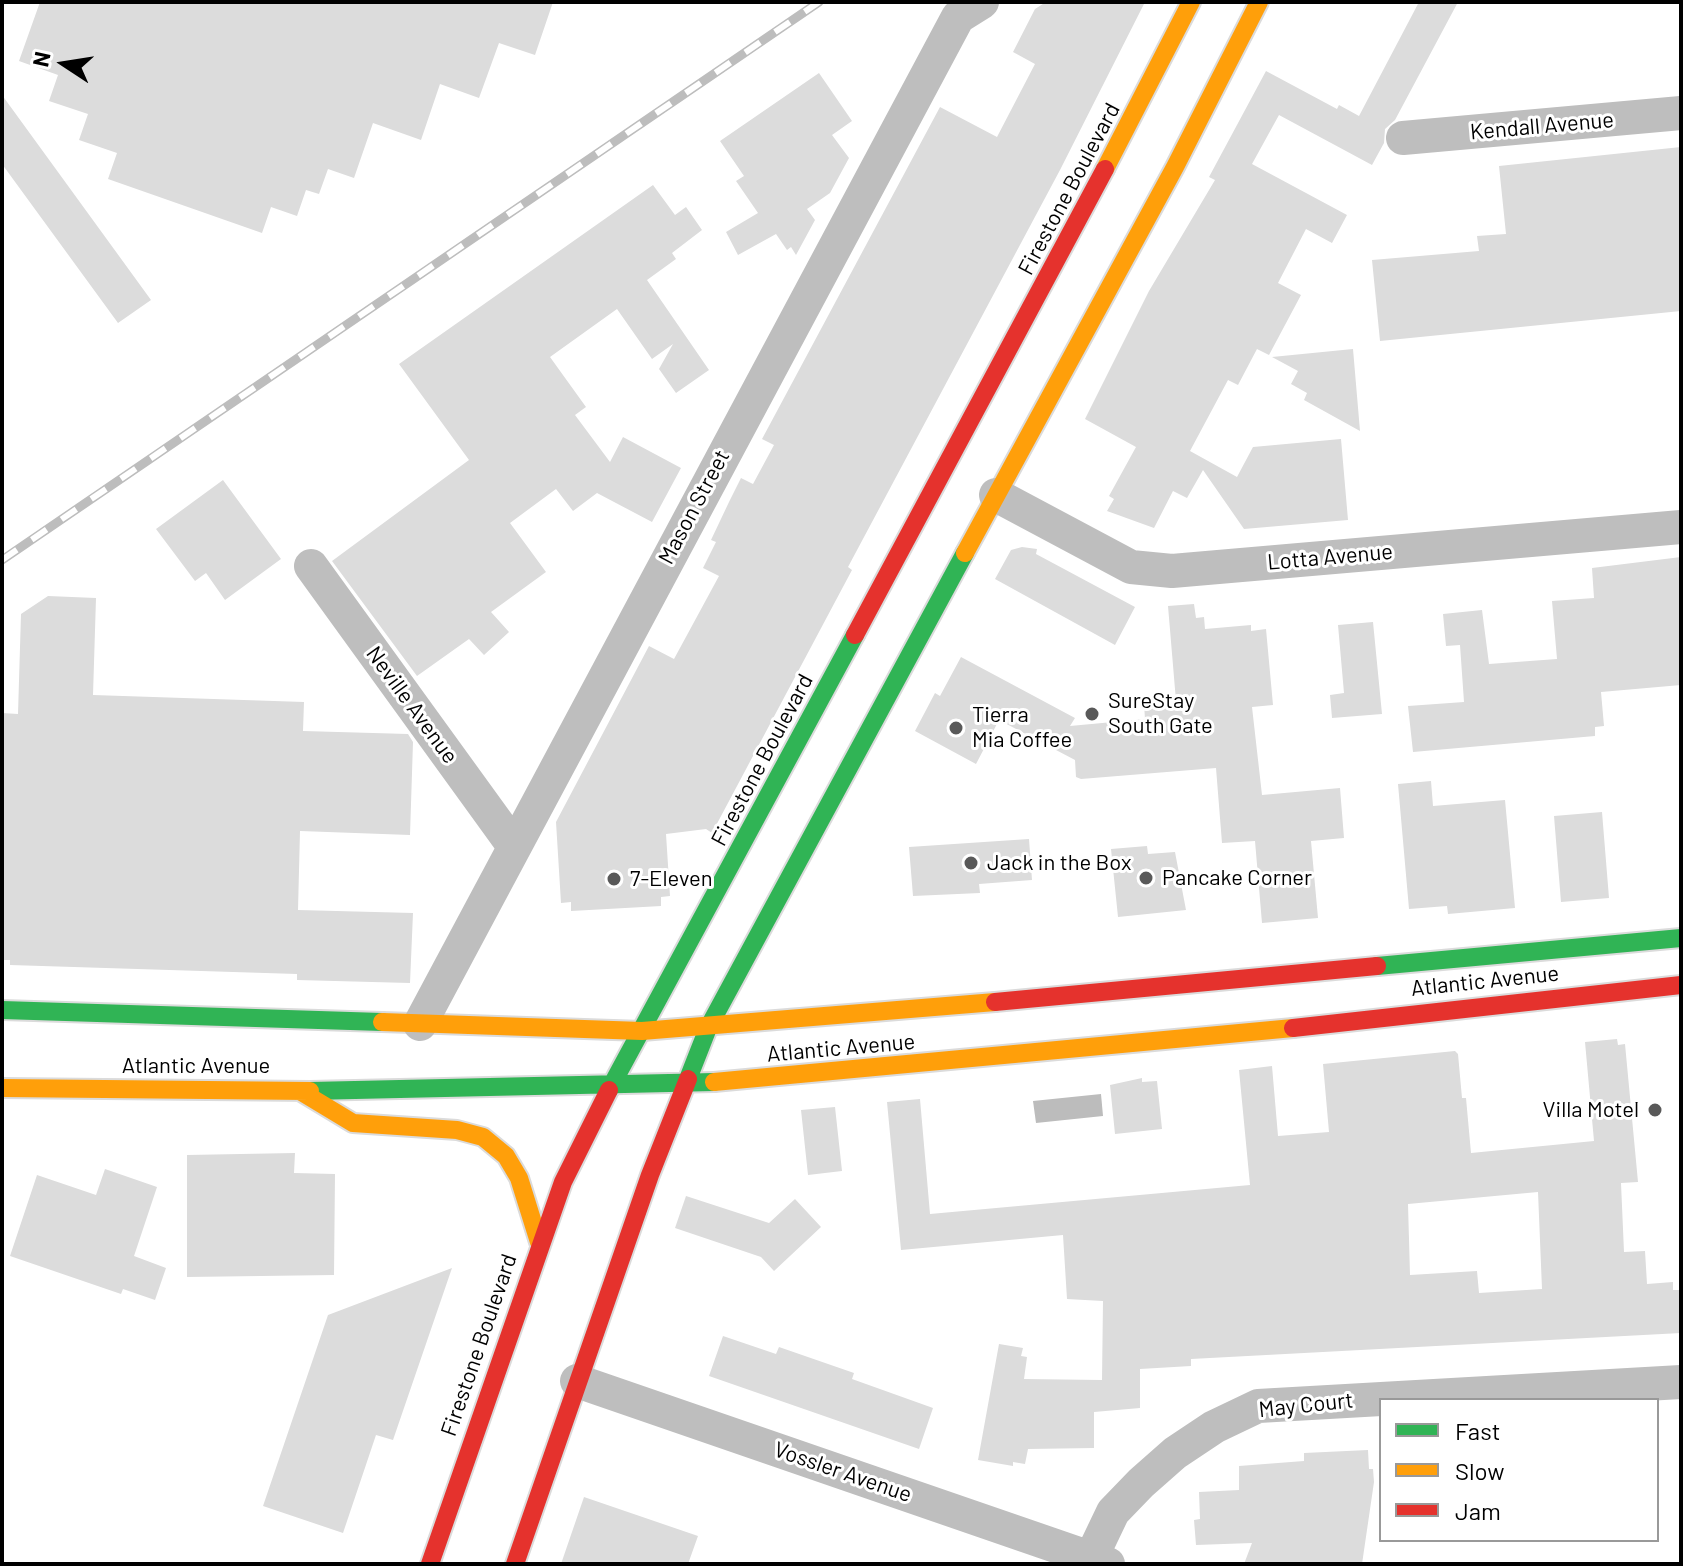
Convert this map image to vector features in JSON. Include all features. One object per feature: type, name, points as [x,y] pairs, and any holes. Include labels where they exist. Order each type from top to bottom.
[{"type":"main road","name":"Firestone Boulevard","points":[[430,1564],[539,1242],[563,1182],[613,1081],[1039,296],[1191,2]]},
{"type":"main road","points":[[515,1564],[577,1381],[708,1028],[995,481],[1175,167],[1259,2]]},
{"type":"main road","points":[[1030,353],[1039,296]]},
{"type":"main road","name":"Atlantic Avenue","points":[[2,1010],[642,1031],[708,1028],[1681,938]]},
{"type":"main road","name":"Atlantic Avenue","points":[[2,1088],[300,1091],[613,1081],[686,1083],[972,1060],[1681,985]]},
{"type":"main road","points":[[300,1091],[353,1123],[457,1130],[483,1137],[506,1156],[519,1178],[539,1242]]},
{"type":"street","name":"Mason Street","points":[[420,1024],[958,17],[982,2]]},
{"type":"street","name":"Kendall Avenue","points":[[1403,138],[1681,113]]},
{"type":"street","name":"Lotta Avenue","points":[[995,481],[1131,567],[1172,571],[1681,527]]},
{"type":"street","name":"Neville Avenue","points":[[311,566],[513,845]]},
{"type":"street","name":"Vossler Avenue","points":[[577,1381],[1100,1561]]},
{"type":"street","name":"May Court","points":[[1399,1398],[1681,1382]]},
{"type":"street","name":"May Court","points":[[1100,1561],[1113,1512],[1175,1453],[1214,1427],[1258,1406],[1379,1399]]},
{"type":"shaded area","points":[[1101,1094],[1103,1116],[1036,1123],[1033,1101]]},
{"type":"building","points":[[40,2],[553,2],[535,55],[499,43],[479,98],[440,84],[421,140],[373,123],[354,178],[328,169],[319,194],[306,190],[297,216],[271,207],[262,233],[108,179],[117,153],[79,140],[88,114],[49,101],[58,75],[19,61]]},
{"type":"building","points":[[1046,2],[1145,2],[1060,170],[848,567],[852,570],[712,833],[706,829],[666,834],[670,896],[661,897],[661,906],[571,911],[571,902],[561,903],[556,822],[649,646],[674,659],[719,576],[703,568],[716,542],[711,540],[741,478],[753,484],[774,445],[762,439],[940,107],[997,137],[1035,64],[1013,52],[1035,9]]},
{"type":"building","points":[[1419,2],[1458,2],[1395,120],[1385,129],[1384,143],[1372,165],[1279,115],[1252,164],[1347,215],[1332,243],[1306,229],[1278,283],[1301,295],[1269,355],[1257,349],[1238,385],[1228,380],[1190,451],[1237,477],[1253,447],[1341,439],[1348,520],[1244,529],[1203,470],[1187,498],[1173,491],[1154,528],[1107,511],[1114,499],[1109,496],[1136,447],[1085,419],[1149,291],[1215,180],[1209,177],[1266,71],[1337,109],[1339,105],[1359,116]]},
{"type":"building","points":[[819,73],[852,121],[832,135],[849,158],[830,193],[807,209],[815,220],[796,255],[791,247],[787,250],[776,234],[738,255],[726,232],[758,213],[736,181],[744,176],[720,141]]},
{"type":"building","points":[[2,95],[151,300],[118,323],[2,164]]},
{"type":"building","points":[[1681,147],[1681,311],[1380,341],[1372,260],[1479,251],[1477,236],[1506,234],[1499,166]]},
{"type":"building","points":[[653,185],[675,215],[686,207],[702,230],[672,253],[676,259],[647,280],[709,370],[676,393],[659,369],[673,344],[652,359],[617,309],[550,357],[586,407],[575,415],[610,462],[623,437],[681,468],[652,522],[597,493],[573,511],[556,489],[510,523],[546,572],[491,612],[509,632],[484,655],[469,639],[417,676],[332,561],[469,460],[399,364]]},
{"type":"building","points":[[1353,349],[1360,431],[1304,400],[1307,393],[1291,384],[1298,371],[1272,357]]},
{"type":"building","points":[[223,480],[281,559],[225,600],[206,573],[195,581],[156,529]]},
{"type":"building","points":[[1022,547],[1037,549],[1036,554],[1135,607],[1115,645],[995,579],[1011,550]]},
{"type":"building","points":[[1681,557],[1681,685],[1601,692],[1604,726],[1595,727],[1595,736],[1413,752],[1408,706],[1464,702],[1460,645],[1446,646],[1443,614],[1482,610],[1489,664],[1557,659],[1552,601],[1594,598],[1592,568]]},
{"type":"building","points":[[48,596],[96,598],[93,695],[304,702],[303,731],[408,734],[413,742],[410,835],[300,831],[298,910],[413,913],[410,983],[297,980],[297,974],[10,965],[10,960],[2,960],[2,713],[18,714],[21,614]]},
{"type":"building","points":[[1194,604],[1196,618],[1204,617],[1205,629],[1251,625],[1251,631],[1266,629],[1273,705],[1252,707],[1262,795],[1340,788],[1344,838],[1311,841],[1318,918],[1262,923],[1255,841],[1222,843],[1216,768],[1081,779],[1076,777],[1075,760],[999,720],[976,764],[915,731],[935,693],[940,696],[961,657],[1075,718],[1070,726],[1145,719],[1144,704],[1176,701],[1168,606]]},
{"type":"building","points":[[1373,622],[1382,714],[1332,718],[1330,695],[1344,693],[1338,625]]},
{"type":"building","points":[[1431,781],[1433,806],[1505,800],[1515,908],[1448,914],[1447,906],[1409,909],[1398,784]]},
{"type":"building","points":[[1602,812],[1609,898],[1561,902],[1554,816]]},
{"type":"building","name":"Jack in the Box","points":[[1029,839],[1032,880],[979,884],[980,893],[913,896],[909,847]]},
{"type":"building","name":"Pancake Corner","points":[[1147,846],[1148,854],[1175,852],[1186,910],[1118,917],[1111,849]]},
{"type":"building","points":[[1617,1039],[1618,1045],[1625,1044],[1638,1182],[1621,1183],[1624,1252],[1645,1251],[1647,1284],[1673,1282],[1673,1290],[1681,1290],[1681,1333],[1191,1359],[1191,1366],[1140,1369],[1140,1408],[1094,1412],[1094,1448],[1028,1449],[1025,1464],[1013,1462],[1013,1466],[978,1460],[999,1344],[1023,1348],[1021,1356],[1027,1357],[1024,1379],[1102,1380],[1103,1301],[1067,1299],[1063,1235],[901,1250],[887,1102],[920,1099],[930,1214],[1250,1185],[1239,1070],[1272,1066],[1278,1136],[1329,1132],[1323,1064],[1455,1051],[1458,1054],[1462,1098],[1466,1098],[1471,1153],[1594,1141],[1585,1042]],"holes":[[[1538,1192],[1542,1289],[1479,1293],[1477,1271],[1410,1275],[1408,1204]]]},
{"type":"building","points":[[1142,1078],[1142,1082],[1157,1081],[1162,1129],[1115,1134],[1110,1085]]},
{"type":"building","points":[[835,1107],[842,1171],[808,1175],[801,1110]]},
{"type":"building","points":[[295,1153],[294,1173],[335,1174],[334,1275],[187,1277],[187,1155]]},
{"type":"building","points":[[105,1169],[157,1187],[134,1256],[166,1268],[155,1300],[123,1289],[121,1294],[10,1256],[37,1175],[96,1195]]},
{"type":"building","points":[[686,1196],[769,1223],[795,1199],[821,1227],[774,1271],[761,1257],[675,1228]]},
{"type":"building","points":[[452,1268],[393,1440],[376,1435],[343,1533],[263,1506],[328,1315]]},
{"type":"building","points":[[723,1336],[776,1354],[779,1347],[854,1373],[852,1379],[933,1408],[919,1449],[709,1376]]},
{"type":"building","points":[[1368,1450],[1369,1469],[1373,1469],[1374,1482],[1362,1564],[1244,1564],[1252,1543],[1196,1545],[1194,1520],[1200,1519],[1199,1492],[1239,1490],[1239,1466],[1304,1461],[1304,1453]]},
{"type":"building","points":[[584,1497],[698,1536],[688,1564],[561,1564]]},
{"type":"railway","points":[[2,560],[819,2]]},
{"type":"traffic: fast","points":[[688,1079],[708,1028],[965,553]]},
{"type":"traffic: fast","points":[[609,1090],[855,635]]},
{"type":"traffic: fast","points":[[1377,966],[1681,938]]},
{"type":"traffic: fast","points":[[2,1010],[382,1022]]},
{"type":"traffic: fast","points":[[310,1091],[714,1082]]},
{"type":"traffic: slow","points":[[1105,169],[1191,2]]},
{"type":"traffic: slow","points":[[965,553],[1175,167],[1259,2]]},
{"type":"traffic: slow","points":[[382,1022],[642,1031],[995,1002]]},
{"type":"traffic: slow","points":[[714,1082],[1293,1028]]},
{"type":"traffic: slow","points":[[2,1088],[310,1091]]},
{"type":"traffic: slow","points":[[300,1091],[353,1123],[457,1130],[483,1137],[506,1156],[519,1178],[539,1242]]},
{"type":"traffic: jam","points":[[855,635],[1105,169]]},
{"type":"traffic: jam","points":[[995,1002],[1377,966]]},
{"type":"traffic: jam","points":[[1293,1028],[1681,985]]},
{"type":"traffic: jam","points":[[515,1564],[650,1175],[688,1079]]},
{"type":"traffic: jam","points":[[430,1564],[563,1182],[609,1090]]},
{"type":"place","name":"SureStay South Gate","points":[[1092,714]]},
{"type":"place","name":"Tierra Mia Coffee","points":[[956,728]]},
{"type":"place","name":"Jack in the Box","points":[[971,863]]},
{"type":"place","name":"Pancake Corner","points":[[1146,878]]},
{"type":"place","name":"7-Eleven","points":[[614,879]]},
{"type":"place","name":"Villa Motel","points":[[1655,1110]]}]
